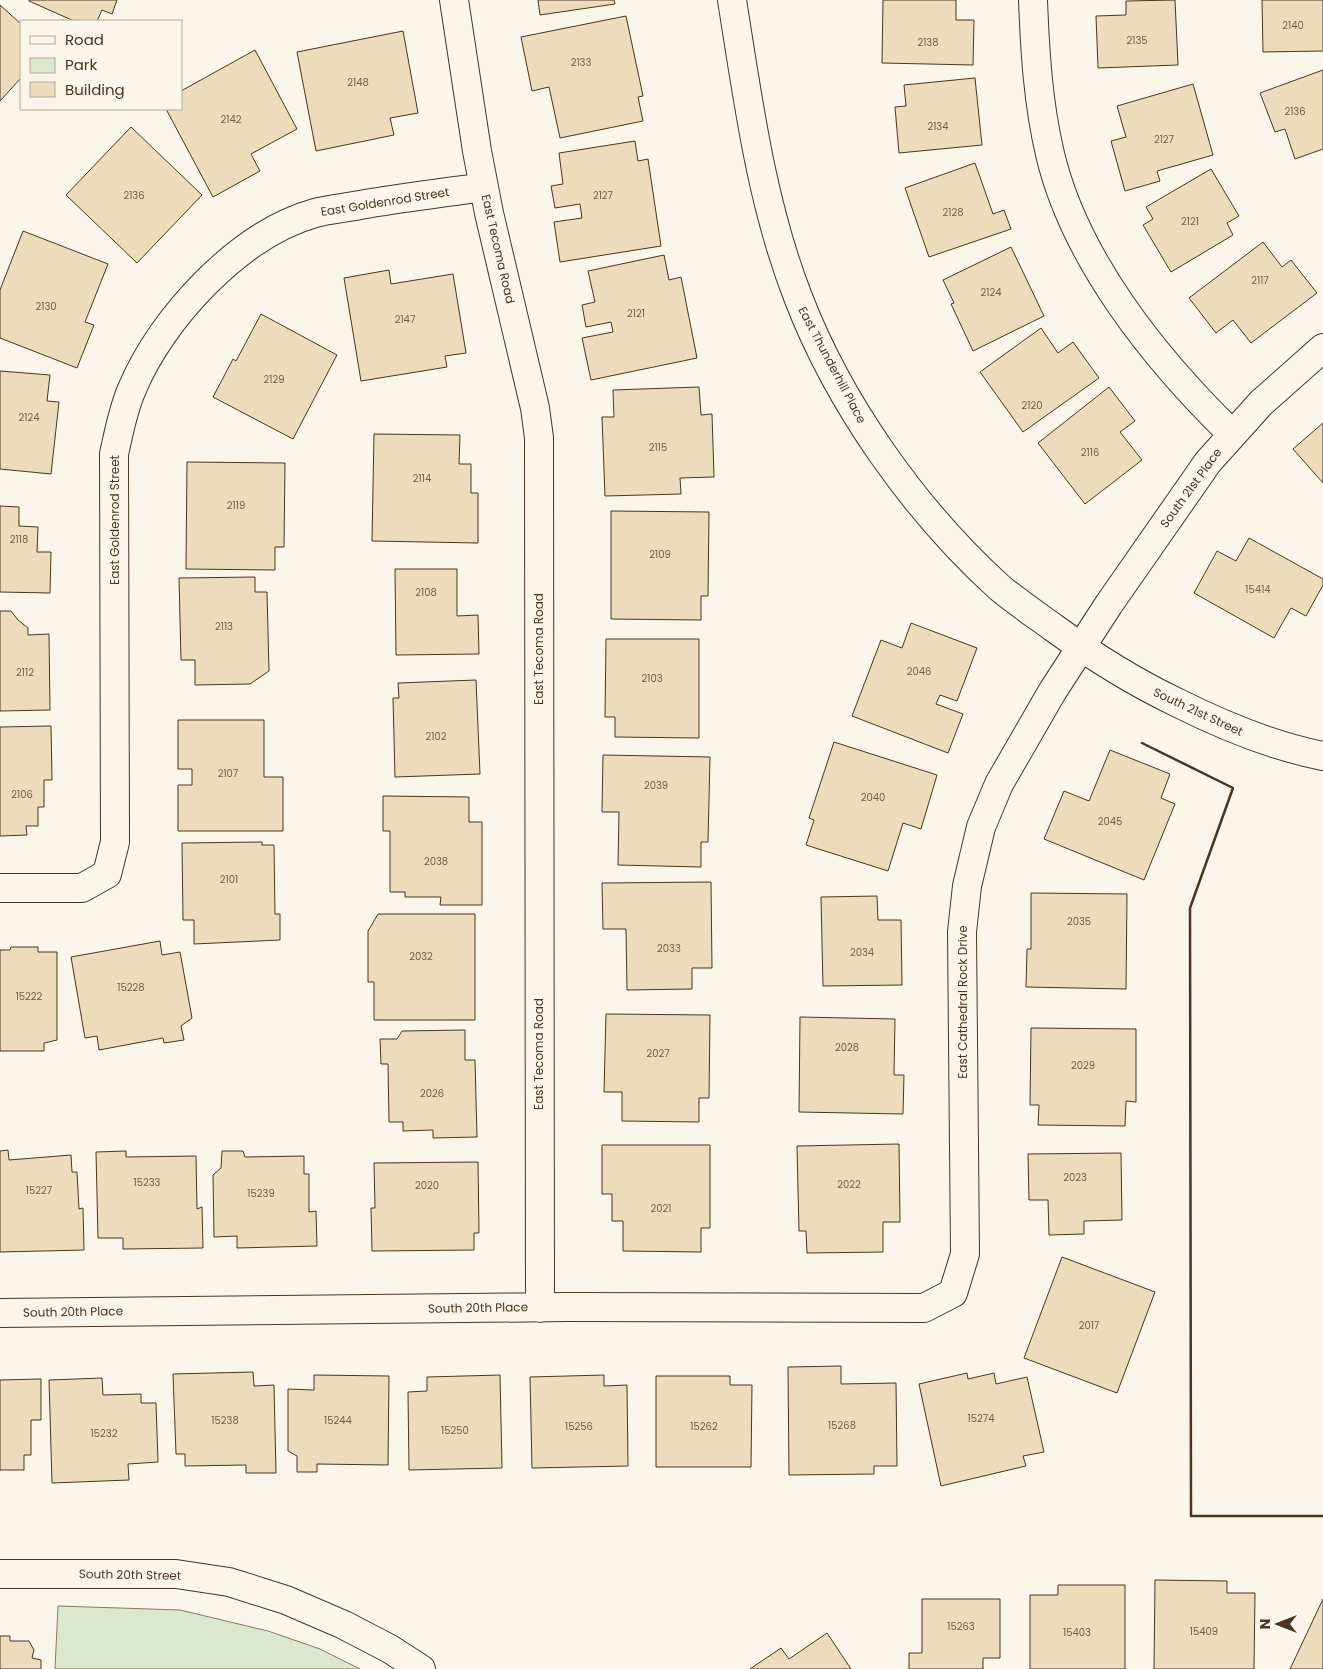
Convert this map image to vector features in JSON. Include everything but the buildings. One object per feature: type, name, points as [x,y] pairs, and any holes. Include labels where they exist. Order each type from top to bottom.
[{"type":"street","name":"East Tecoma Road","points":[[454,0],[484,187],[536,408],[539,438],[540,1308]]},
{"type":"street","name":"East Thunderhill Place","points":[[732,0],[752,128],[773,223],[806,318],[857,416],[914,495],[962,551],[1002,589],[1081,648]]},
{"type":"street","points":[[1033,0],[1034,53],[1039,98],[1050,156],[1066,203],[1090,255],[1116,300],[1196,399],[1232,434]]},
{"type":"street","name":"East Goldenrod Street","points":[[0,888],[82,888],[106,874],[115,842],[114,454],[132,389],[150,353],[178,314],[215,272],[247,246],[285,225],[315,213],[484,187]]},
{"type":"street","name":"South 21st Place","points":[[1081,648],[1208,462],[1261,403],[1323,348]]},
{"type":"street","name":"South 21st Street","points":[[1081,648],[1138,684],[1248,735],[1297,751],[1323,756]]},
{"type":"street","name":"East Cathedral Rock Drive","points":[[953,1293],[965,1254],[962,932],[967,886],[981,827],[999,784],[1052,692],[1081,648]]},
{"type":"street","name":"South 20th Place","points":[[0,1313],[540,1308],[924,1308],[953,1293]]},
{"type":"street","name":"South 20th Street","points":[[0,1574],[176,1574],[228,1582],[286,1600],[344,1625],[390,1649],[420,1669]]},
{"type":"green space","points":[[58,1606],[180,1610],[268,1631],[320,1649],[360,1669],[55,1669]]},
{"type":"wall","points":[[1142,743],[1233,788],[1190,908],[1191,1516],[1323,1516]]}]
